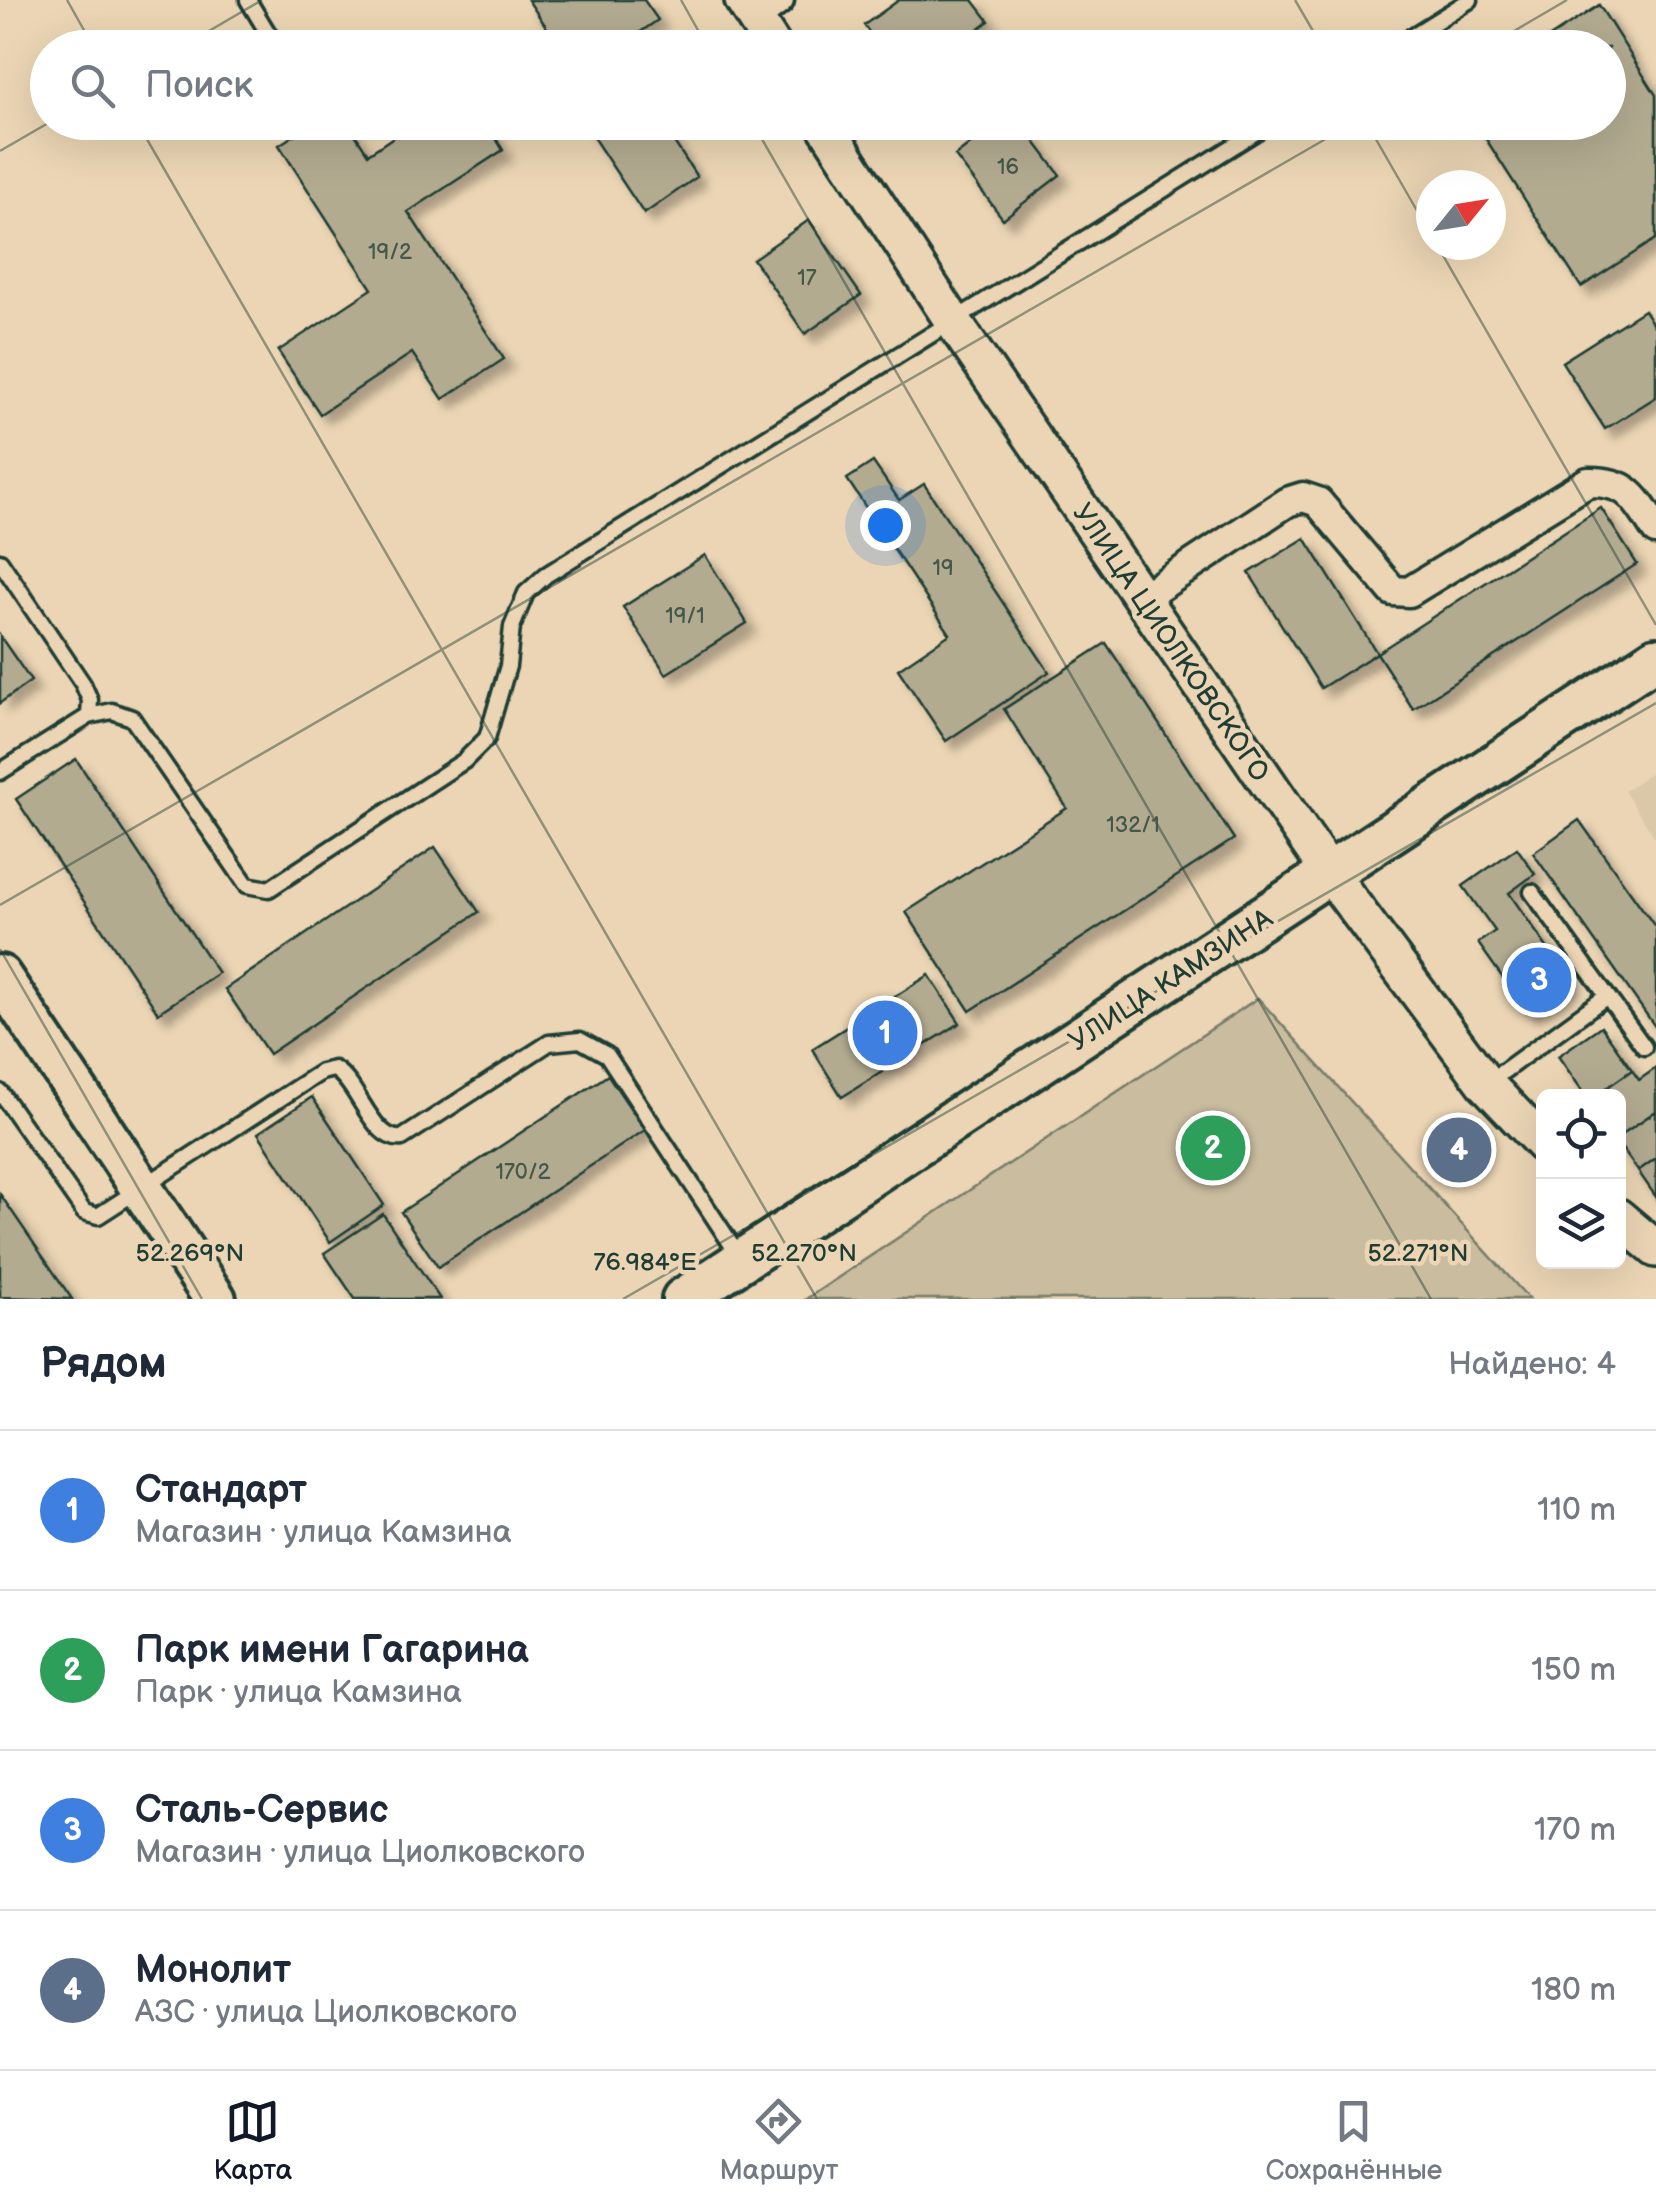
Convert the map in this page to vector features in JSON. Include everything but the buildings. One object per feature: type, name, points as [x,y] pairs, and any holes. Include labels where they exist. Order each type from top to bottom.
[{"type":"main road","name":"УЛИЦА КАМЗИНА","points":[[684,1299],[1330,874],[1653,667]]},
{"type":"main road","points":[[0,976],[215,1299]]},
{"type":"street","name":"УЛИЦА ЦИОЛКОВСКОГО","points":[[836,140],[952,320],[1330,874],[1486,1084],[1536,1136]]},
{"type":"street","points":[[1142,598],[1286,502],[1302,497],[1318,502],[1393,591],[1409,592],[1588,482],[1611,481],[1633,496],[1656,530]]},
{"type":"street","points":[[1626,1224],[1656,1249]]},
{"type":"lane","points":[[248,0],[267,30]]},
{"type":"lane","points":[[1422,30],[1470,0]]},
{"type":"lane","points":[[0,772],[89,716],[112,711],[132,718],[247,885],[270,888],[464,761],[488,738],[504,685],[512,627],[526,593],[546,575],[1243,140]]},
{"type":"lane","points":[[0,562],[83,684],[90,700],[89,716]]},
{"type":"lane","points":[[1532,892],[1644,1047]]},
{"type":"lane","points":[[1486,1084],[1607,996]]},
{"type":"lane","points":[[0,1092],[84,1212],[98,1216],[320,1072],[334,1069],[344,1075],[382,1133],[393,1139],[402,1138],[549,1044],[580,1040],[608,1055],[742,1260]]},
{"type":"shaded area","points":[[1656,769],[1656,839],[1624,791]]},
{"type":"shaded area","points":[[1258,998],[1529,1299],[806,1299]]},
{"type":"place","name":"Сталь-Сервис","points":[[1539,980]]},
{"type":"place","name":"Стандарт","points":[[885,1033]]},
{"type":"place","name":"Парк имени Гагарина","points":[[1213,1148]]},
{"type":"place","name":"Монолит","points":[[1459,1150]]}]
